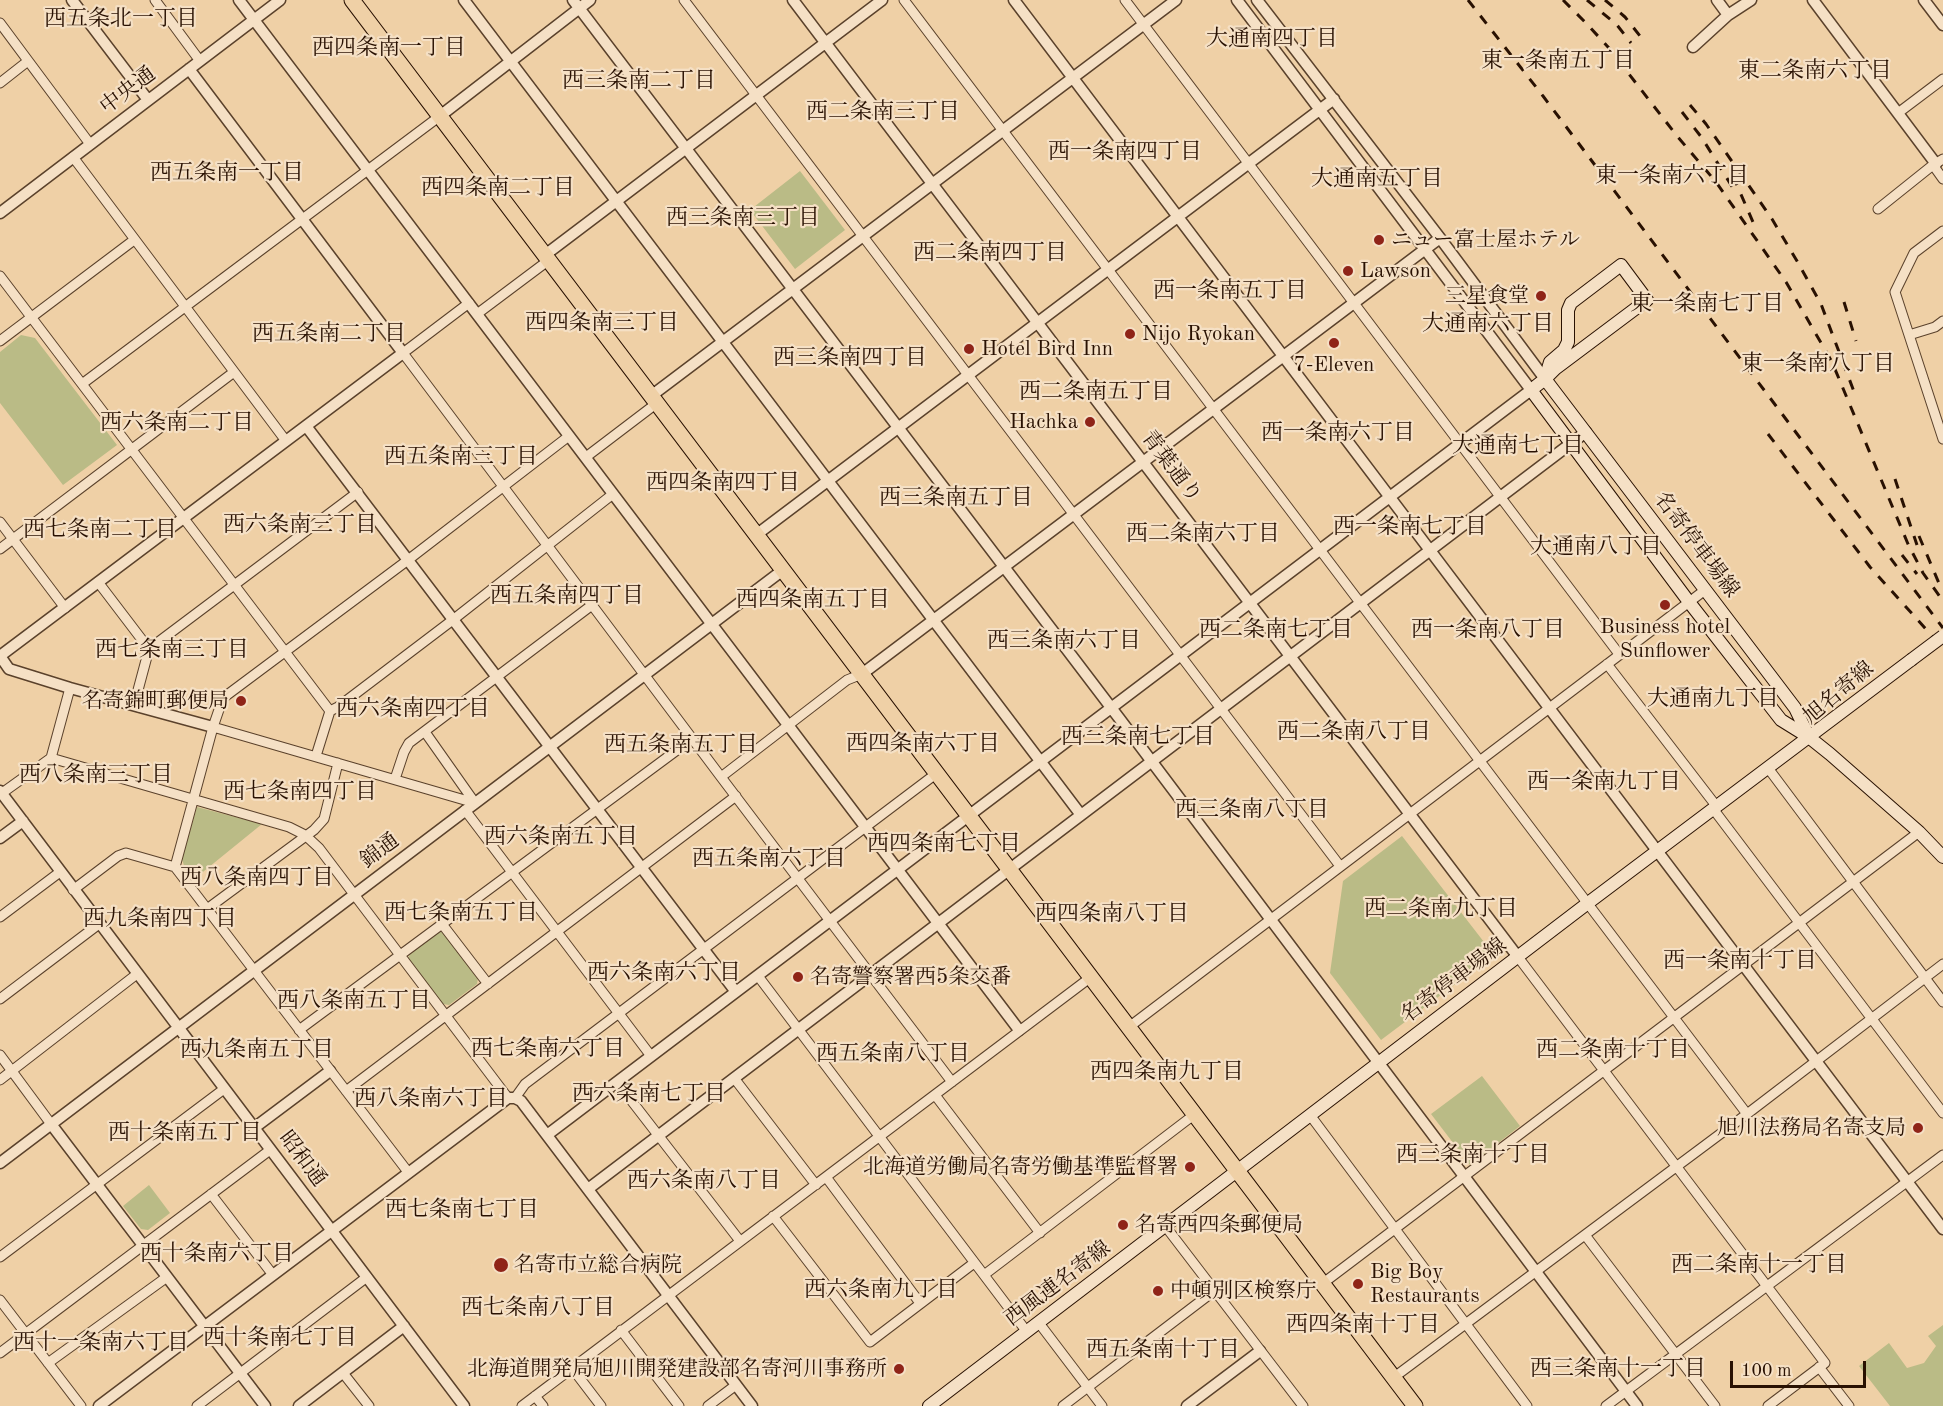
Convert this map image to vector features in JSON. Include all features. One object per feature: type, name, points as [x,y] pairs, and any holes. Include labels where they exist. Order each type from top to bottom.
[{"type":"highway","points":[[352,0],[1415,1406]]},
{"type":"main road","points":[[1531,390],[1545,379],[1555,369],[1647,300],[1621,265],[1570,303],[1568,342],[1564,350],[1550,362],[1545,379]]},
{"type":"main road","name":"名寄停車場線","points":[[1545,379],[1795,708],[1810,738]]},
{"type":"main road","name":"名寄停車場線","points":[[1531,390],[1689,602],[1781,720],[1810,738]]},
{"type":"main road","name":"旭名寄線","points":[[1943,636],[1810,738],[1919,832],[1943,857]]},
{"type":"main road","name":"名寄停車場線","points":[[1238,1172],[1588,903],[1810,738]]},
{"type":"main road","name":"西風連名寄線","points":[[929,1406],[1238,1172]]},
{"type":"street","points":[[72,0],[148,100]]},
{"type":"street","points":[[155,0],[200,61]]},
{"type":"street","points":[[239,0],[1019,1030]]},
{"type":"street","name":"中央通","points":[[0,213],[280,0]]},
{"type":"street","points":[[464,0],[1081,815]]},
{"type":"street","points":[[82,384],[440,116],[510,61],[576,4],[590,0]]},
{"type":"street","points":[[684,0],[1340,866]]},
{"type":"street","name":"青葉通り","points":[[793,0],[1518,957]]},
{"type":"street","points":[[477,314],[615,201],[882,0]]},
{"type":"street","points":[[904,0],[1747,1114]]},
{"type":"street","points":[[1014,0],[1659,850],[1943,1229]]},
{"type":"street","points":[[1125,0],[1619,654]]},
{"type":"street","points":[[586,457],[723,342],[1176,0]]},
{"type":"street","points":[[547,1135],[1531,390],[1237,0]]},
{"type":"street","points":[[1257,0],[1545,379]]},
{"type":"street","points":[[1717,0],[1728,15]]},
{"type":"street","points":[[1693,47],[1728,15],[1750,0]]},
{"type":"street","points":[[1813,0],[1937,163],[1943,179]]},
{"type":"street","points":[[1924,0],[1943,26]]},
{"type":"street","points":[[576,4],[1152,761],[1637,1406]]},
{"type":"street","points":[[0,23],[90,144]]},
{"type":"street","points":[[0,83],[28,61]]},
{"type":"street","points":[[189,69],[720,777],[952,1082]]},
{"type":"street","points":[[1898,113],[1943,79]]},
{"type":"street","points":[[756,535],[1334,99]]},
{"type":"street","points":[[73,157],[286,441]]},
{"type":"street","points":[[1878,209],[1937,163]]},
{"type":"street","points":[[1943,231],[1914,254],[1895,292],[1939,413],[1943,438]]},
{"type":"street","points":[[720,777],[847,680],[862,674],[1440,238]]},
{"type":"street","points":[[0,341],[134,240]]},
{"type":"street","points":[[0,276],[330,711]]},
{"type":"street","points":[[469,303],[0,656],[9,669],[70,688],[475,803]]},
{"type":"street","points":[[1909,335],[1935,327],[1943,321]]},
{"type":"street","points":[[0,549],[234,372]]},
{"type":"street","points":[[306,426],[736,992]]},
{"type":"street","points":[[588,1189],[1586,432]]},
{"type":"street","points":[[175,867],[223,698],[569,436]]},
{"type":"street","points":[[134,705],[149,649],[357,492]]},
{"type":"street","points":[[316,756],[330,711],[454,619],[613,494]]},
{"type":"street","points":[[0,522],[65,608]]},
{"type":"street","name":"錦通","points":[[0,1163],[783,570]]},
{"type":"street","points":[[98,582],[149,649]]},
{"type":"street","points":[[1129,1027],[1705,590]]},
{"type":"street","points":[[395,779],[409,743],[592,605]]},
{"type":"street","points":[[1607,664],[1943,1113]]},
{"type":"street","points":[[1,792],[51,758],[70,688]]},
{"type":"street","points":[[425,732],[475,803]]},
{"type":"street","points":[[299,1030],[692,738]]},
{"type":"street","points":[[51,758],[289,827],[305,835],[319,848],[445,1016],[511,1098],[521,1101],[752,1406]]},
{"type":"street","points":[[207,909],[314,830],[324,819],[338,763]]},
{"type":"street","points":[[1768,768],[1943,1002]]},
{"type":"street","points":[[99,1406],[408,1172],[511,1098],[525,1084],[937,773]]},
{"type":"street","name":"昭和通","points":[[1,792],[137,975],[465,1406]]},
{"type":"street","points":[[346,1092],[736,796]]},
{"type":"street","points":[[465,810],[651,1056]]},
{"type":"street","points":[[0,838],[23,821]]},
{"type":"street","points":[[1322,1284],[1919,832]]},
{"type":"street","points":[[74,890],[118,856],[126,853],[175,867],[408,1172]]},
{"type":"street","points":[[0,917],[60,872]]},
{"type":"street","points":[[0,999],[99,924]]},
{"type":"street","points":[[442,924],[488,984]]},
{"type":"street","points":[[1518,957],[1825,1363],[1768,1406]]},
{"type":"street","points":[[1394,1378],[1535,1270],[1677,1167],[1943,963]]},
{"type":"street","points":[[0,1080],[137,975]]},
{"type":"street","points":[[758,976],[1027,1332]]},
{"type":"street","points":[[522,1406],[1091,977]]},
{"type":"street","points":[[0,1055],[265,1406]]},
{"type":"street","points":[[254,1128],[330,1071]]},
{"type":"street","points":[[734,1078],[816,1185]]},
{"type":"street","points":[[617,1082],[740,1241]]},
{"type":"street","points":[[0,1257],[224,1089]]},
{"type":"street","points":[[935,1095],[1040,1233]]},
{"type":"street","points":[[984,1275],[1195,1114]]},
{"type":"street","points":[[1310,1115],[1527,1406]]},
{"type":"street","points":[[0,1353],[270,1150]]},
{"type":"street","points":[[1606,1406],[1943,1155]]},
{"type":"street","points":[[826,1177],[920,1303]]},
{"type":"street","points":[[211,1194],[273,1275]]},
{"type":"street","points":[[773,1216],[870,1342],[974,1263]]},
{"type":"street","points":[[1166,1227],[1303,1406]]},
{"type":"street","points":[[1585,1235],[1714,1406]]},
{"type":"street","points":[[48,1363],[167,1277]]},
{"type":"street","points":[[197,1406],[367,1277]]},
{"type":"street","points":[[1063,1406],[1214,1291]]},
{"type":"street","points":[[0,1300],[81,1406]]},
{"type":"street","points":[[1039,1323],[1102,1406]]},
{"type":"street","points":[[299,1406],[404,1326]]},
{"type":"street","points":[[621,1330],[679,1406]]},
{"type":"street","points":[[1187,1406],[1260,1351]]},
{"type":"street","points":[[1819,1367],[1849,1406]]},
{"type":"street","points":[[572,1368],[601,1406]]},
{"type":"street","points":[[343,1372],[369,1406]]},
{"type":"street","points":[[708,1406],[736,1385]]},
{"type":"street","points":[[536,1396],[543,1406]]},
{"type":"green space","points":[[800,171],[845,230],[795,269],[750,210]]},
{"type":"green space","points":[[21,335],[35,338],[117,445],[63,485],[0,403],[0,352]]},
{"type":"green space","points":[[197,807],[262,824],[193,880],[185,869],[182,859]]},
{"type":"green space","points":[[1402,836],[1494,955],[1381,1040],[1330,973],[1343,881]]},
{"type":"green space","points":[[438,932],[442,932],[478,978],[477,984],[449,1005],[443,1004],[408,958]]},
{"type":"green space","points":[[1482,1076],[1520,1126],[1470,1165],[1431,1114]]},
{"type":"green space","points":[[149,1185],[170,1213],[148,1230],[141,1229],[123,1206]]},
{"type":"green space","points":[[1943,1325],[1943,1406],[1890,1406],[1859,1366],[1889,1343],[1907,1368],[1924,1363],[1936,1346],[1928,1336]]},
{"type":"railway","points":[[1468,0],[1543,96],[1943,628]]},
{"type":"railway","points":[[1563,0],[1608,47],[1716,182],[1786,282],[1832,362],[1908,544],[1923,573],[1943,601]]},
{"type":"railway","points":[[1587,0],[1617,25],[1631,43]]},
{"type":"railway","points":[[1605,0],[1625,17],[1640,36]]},
{"type":"railway","points":[[1690,105],[1706,124],[1772,219],[1797,261],[1821,304],[1856,397]]},
{"type":"railway","points":[[1682,112],[1702,138],[1733,188]]},
{"type":"railway","points":[[1733,176],[1756,229]]},
{"type":"railway","points":[[1844,302],[1856,341]]},
{"type":"railway","points":[[1768,434],[1870,567],[1943,648]]},
{"type":"railway","points":[[1895,479],[1917,545]]},
{"type":"railway","points":[[1919,536],[1941,588]]},
{"type":"railway","points":[[1902,555],[1917,574]]},
{"type":"place","name":"ニュー富士屋ホテル","points":[[1379,240]]},
{"type":"place","name":"Lawson","points":[[1348,271]]},
{"type":"place","name":"三星食堂","points":[[1541,296]]},
{"type":"place","name":"Nijo Ryokan","points":[[1130,334]]},
{"type":"place","name":"7-Eleven","points":[[1334,343]]},
{"type":"place","name":"Hotel Bird Inn","points":[[969,349]]},
{"type":"place","name":"Hachka","points":[[1090,422]]},
{"type":"place","name":"Business hotel Sunflower","points":[[1665,605]]},
{"type":"place","name":"名寄錦町郵便局","points":[[241,701]]},
{"type":"place","name":"名寄警察署西5条交番","points":[[798,977]]},
{"type":"place","name":"旭川法務局名寄支局","points":[[1918,1128]]},
{"type":"place","name":"北海道労働局名寄労働基準監督署","points":[[1190,1167]]},
{"type":"place","name":"名寄西四条郵便局","points":[[1123,1225]]},
{"type":"place","name":"名寄市立総合病院","points":[[501,1265]]},
{"type":"place","name":"Big Boy Restaurants","points":[[1358,1284]]},
{"type":"place","name":"中頓別区検察庁","points":[[1158,1291]]},
{"type":"place","name":"北海道開発局旭川開発建設部名寄河川事務所","points":[[899,1369]]},
{"type":"district","name":"西五条北一丁目","points":[[121,19]]},
{"type":"district","name":"大通南四丁目","points":[[1272,39]]},
{"type":"district","name":"西四条南一丁目","points":[[389,48]]},
{"type":"district","name":"東一条南五丁目","points":[[1558,61]]},
{"type":"district","name":"東二条南六丁目","points":[[1815,71]]},
{"type":"district","name":"西三条南二丁目","points":[[639,81]]},
{"type":"district","name":"西二条南三丁目","points":[[883,112]]},
{"type":"district","name":"西一条南四丁目","points":[[1125,152]]},
{"type":"district","name":"西五条南一丁目","points":[[227,173]]},
{"type":"district","name":"東一条南六丁目","points":[[1672,176]]},
{"type":"district","name":"大通南五丁目","points":[[1377,179]]},
{"type":"district","name":"西四条南二丁目","points":[[498,188]]},
{"type":"district","name":"西三条南三丁目","points":[[743,218]]},
{"type":"district","name":"西二条南四丁目","points":[[990,253]]},
{"type":"district","name":"西一条南五丁目","points":[[1230,291]]},
{"type":"district","name":"東一条南七丁目","points":[[1707,304]]},
{"type":"district","name":"西四条南三丁目","points":[[602,323]]},
{"type":"district","name":"大通南六丁目","points":[[1488,324]]},
{"type":"district","name":"西五条南二丁目","points":[[329,334]]},
{"type":"district","name":"西三条南四丁目","points":[[850,358]]},
{"type":"district","name":"東一条南八丁目","points":[[1818,364]]},
{"type":"district","name":"西二条南五丁目","points":[[1096,392]]},
{"type":"district","name":"西六条南二丁目","points":[[177,423]]},
{"type":"district","name":"西一条南六丁目","points":[[1338,433]]},
{"type":"district","name":"大通南七丁目","points":[[1518,446]]},
{"type":"district","name":"西五条南三丁目","points":[[461,457]]},
{"type":"district","name":"西四条南四丁目","points":[[723,483]]},
{"type":"district","name":"西三条南五丁目","points":[[956,498]]},
{"type":"district","name":"西六条南三丁目","points":[[300,525]]},
{"type":"district","name":"西一条南七丁目","points":[[1410,527]]},
{"type":"district","name":"西七条南二丁目","points":[[100,530]]},
{"type":"district","name":"西二条南六丁目","points":[[1203,534]]},
{"type":"district","name":"大通南八丁目","points":[[1596,547]]},
{"type":"district","name":"西五条南四丁目","points":[[567,596]]},
{"type":"district","name":"西四条南五丁目","points":[[813,600]]},
{"type":"district","name":"西二条南七丁目","points":[[1276,630]]},
{"type":"district","name":"西一条南八丁目","points":[[1488,630]]},
{"type":"district","name":"西三条南六丁目","points":[[1064,641]]},
{"type":"district","name":"西七条南三丁目","points":[[172,650]]},
{"type":"district","name":"大通南九丁目","points":[[1713,699]]},
{"type":"district","name":"西六条南四丁目","points":[[413,709]]},
{"type":"district","name":"西二条南八丁目","points":[[1354,732]]},
{"type":"district","name":"西三条南七丁目","points":[[1138,737]]},
{"type":"district","name":"西四条南六丁目","points":[[923,744]]},
{"type":"district","name":"西五条南五丁目","points":[[681,745]]},
{"type":"district","name":"西八条南三丁目","points":[[96,775]]},
{"type":"district","name":"西一条南九丁目","points":[[1604,782]]},
{"type":"district","name":"西七条南四丁目","points":[[300,792]]},
{"type":"district","name":"西三条南八丁目","points":[[1252,810]]},
{"type":"district","name":"西六条南五丁目","points":[[561,837]]},
{"type":"district","name":"西四条南七丁目","points":[[944,844]]},
{"type":"district","name":"西五条南六丁目","points":[[769,859]]},
{"type":"district","name":"西八条南四丁目","points":[[257,878]]},
{"type":"district","name":"西二条南九丁目","points":[[1441,909]]},
{"type":"district","name":"西七条南五丁目","points":[[461,913]]},
{"type":"district","name":"西四条南八丁目","points":[[1112,914]]},
{"type":"district","name":"西九条南四丁目","points":[[160,919]]},
{"type":"district","name":"西一条南十丁目","points":[[1740,961]]},
{"type":"district","name":"西六条南六丁目","points":[[664,973]]},
{"type":"district","name":"西八条南五丁目","points":[[354,1001]]},
{"type":"district","name":"西七条南六丁目","points":[[548,1049]]},
{"type":"district","name":"西九条南五丁目","points":[[257,1050]]},
{"type":"district","name":"西二条南十丁目","points":[[1613,1050]]},
{"type":"district","name":"西五条南八丁目","points":[[893,1054]]},
{"type":"district","name":"西四条南九丁目","points":[[1167,1072]]},
{"type":"district","name":"西六条南七丁目","points":[[649,1094]]},
{"type":"district","name":"西八条南六丁目","points":[[431,1099]]},
{"type":"district","name":"西十条南五丁目","points":[[185,1133]]},
{"type":"district","name":"西三条南十丁目","points":[[1473,1155]]},
{"type":"district","name":"西六条南八丁目","points":[[704,1181]]},
{"type":"district","name":"西七条南七丁目","points":[[462,1210]]},
{"type":"district","name":"西十条南六丁目","points":[[217,1254]]},
{"type":"district","name":"西二条南十一丁目","points":[[1759,1265]]},
{"type":"district","name":"西六条南九丁目","points":[[881,1290]]},
{"type":"district","name":"西七条南八丁目","points":[[538,1308]]},
{"type":"district","name":"西四条南十丁目","points":[[1363,1325]]},
{"type":"district","name":"西十条南七丁目","points":[[280,1338]]},
{"type":"district","name":"西十一条南六丁目","points":[[101,1343]]},
{"type":"district","name":"西五条南十丁目","points":[[1163,1350]]},
{"type":"district","name":"西三条南十一丁目","points":[[1618,1369]]}]
